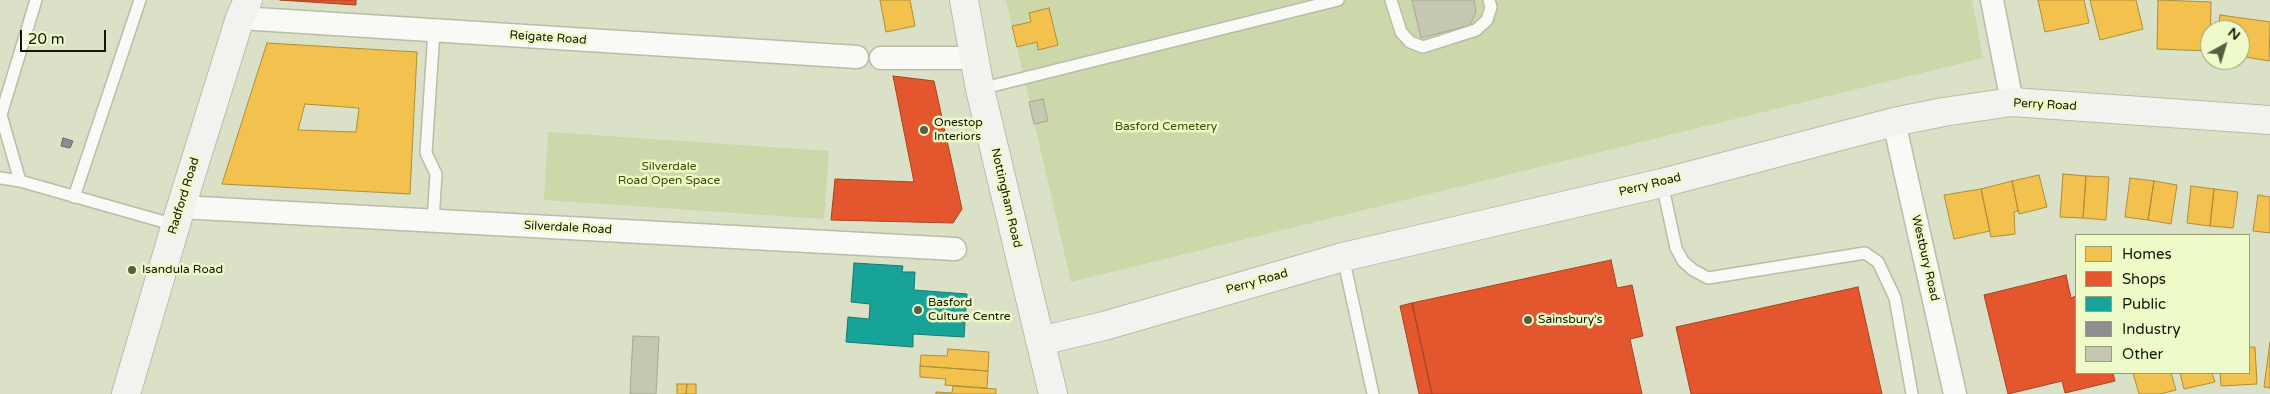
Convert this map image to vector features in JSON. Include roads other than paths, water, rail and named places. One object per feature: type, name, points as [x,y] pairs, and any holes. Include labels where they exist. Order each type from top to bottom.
[{"type":"street","name":"Nottingham Road","points":[[964,0],[980,89],[1053,394]]},
{"type":"street","points":[[1992,0],[2012,102]]},
{"type":"street","name":"Reigate Road","points":[[244,9],[434,31],[857,57]]},
{"type":"street","name":"Radford Road","points":[[126,394],[178,216],[244,9]]},
{"type":"street","points":[[881,58],[974,58]]},
{"type":"street","name":"Perry Road","points":[[1040,341],[1104,326],[1343,257],[1662,183],[1894,122],[1943,112],[2012,102],[2270,120]]},
{"type":"street","name":"Westbury Road","points":[[1894,122],[1955,394]]},
{"type":"street","name":"Silverdale Road","points":[[178,216],[434,220],[955,249]]},
{"type":"lane","points":[[20,181],[3,134],[1,115],[36,0]]},
{"type":"lane","points":[[74,197],[140,0]]},
{"type":"lane","points":[[980,89],[1338,0]]},
{"type":"lane","points":[[1391,0],[1401,32],[1410,42],[1423,47],[1476,30],[1487,20],[1491,7],[1489,0]]},
{"type":"lane","points":[[434,31],[426,152],[436,174],[434,220]]},
{"type":"lane","points":[[0,178],[20,181],[74,197],[178,216]]},
{"type":"lane","points":[[1662,183],[1676,248],[1683,261],[1692,270],[1708,278],[1865,253],[1878,262],[1895,298],[1912,394]]},
{"type":"lane","points":[[1343,257],[1373,394]]},
{"type":"place","name":"Onestop Interiors","points":[[924,130]]},
{"type":"place","name":"Isandula Road","points":[[132,270]]},
{"type":"place","name":"Basford Culture Centre","points":[[918,310]]},
{"type":"place","name":"Sainsbury's","points":[[1528,320]]},
{"type":"park label","name":"Basford Cemetery","points":[[1166,127]]},
{"type":"park label","name":"Silverdale Road Open Space","points":[[669,174]]}]
